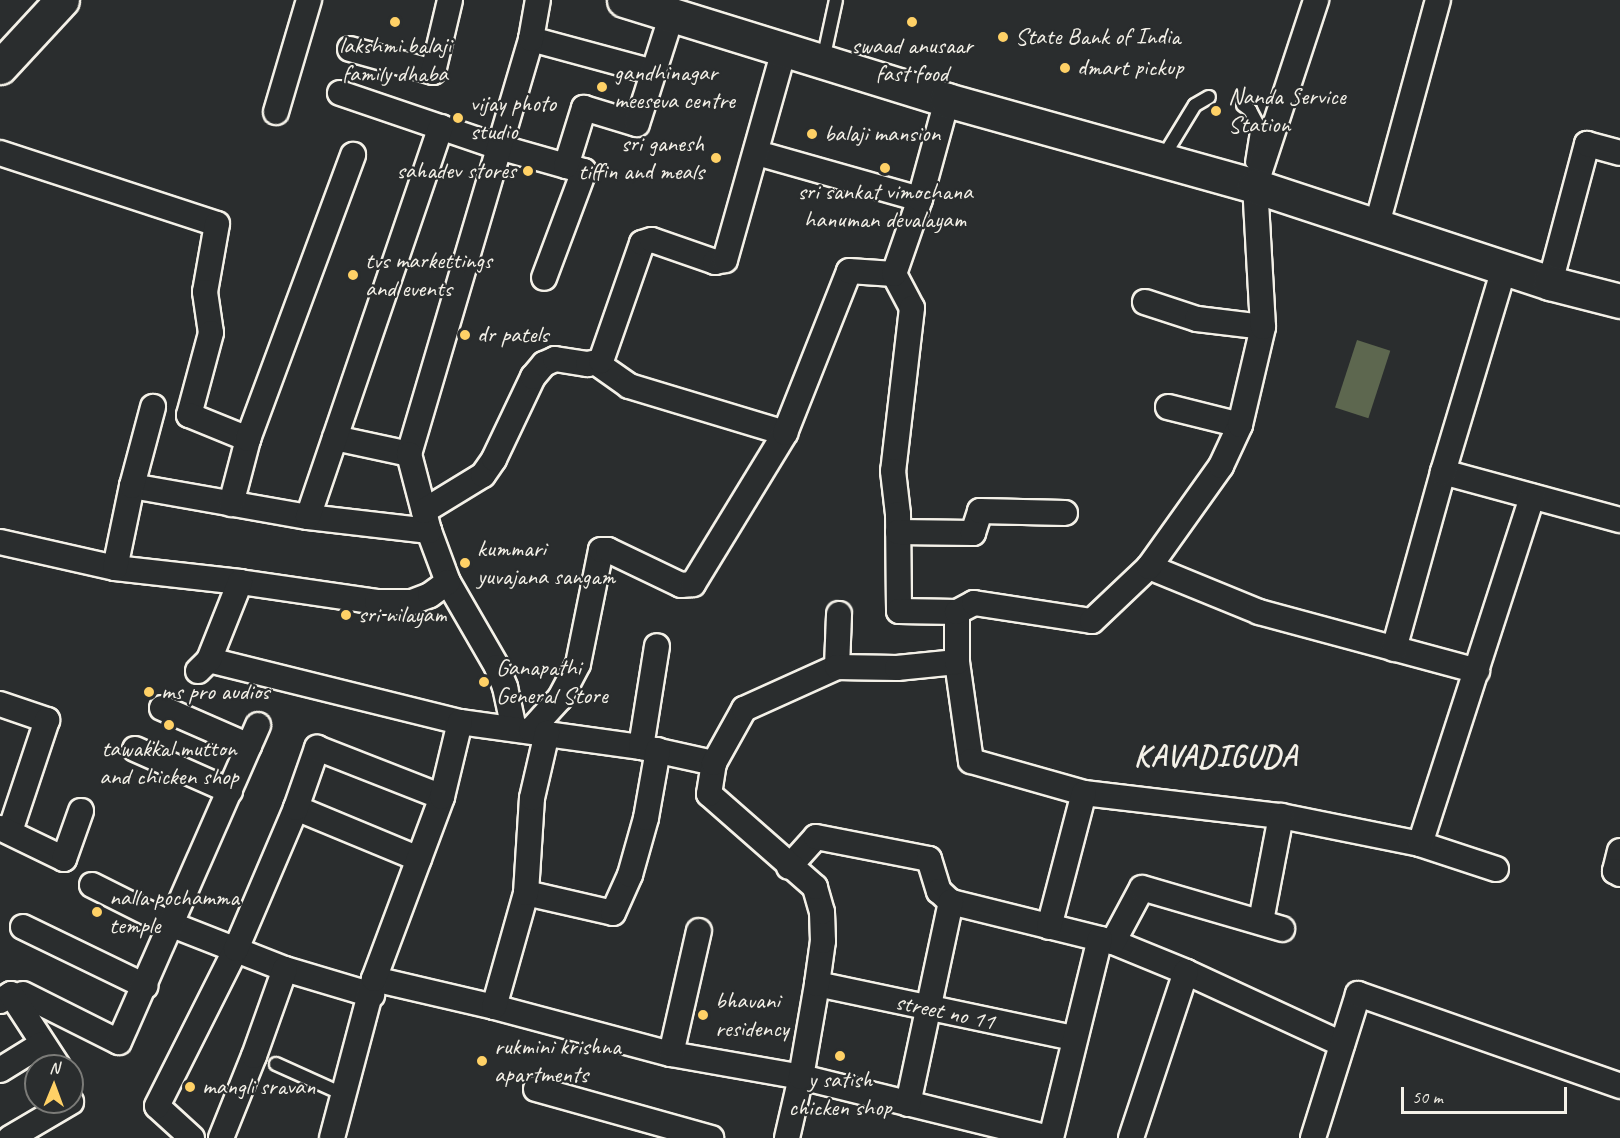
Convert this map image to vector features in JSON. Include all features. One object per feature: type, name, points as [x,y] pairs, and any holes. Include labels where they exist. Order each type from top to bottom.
[{"type":"main road","points":[[0,43],[39,0]]},
{"type":"main road","points":[[0,67],[62,0]]},
{"type":"main road","points":[[624,0],[947,100],[1251,185],[1376,228],[1550,283],[1620,301]]},
{"type":"street","points":[[276,112],[309,0]]},
{"type":"street","points":[[350,49],[433,72],[450,0]]},
{"type":"street","points":[[494,1007],[526,893],[532,798],[531,731],[497,667],[447,582],[427,521],[409,454],[531,39],[538,0]]},
{"type":"street","points":[[947,100],[920,199],[894,274],[912,308],[893,471],[898,532],[899,610],[957,612],[974,603],[1092,621],[1149,567],[1221,466],[1240,425],[1263,327],[1251,185],[1316,0]]},
{"type":"street","points":[[1376,228],[1438,0]]},
{"type":"street","points":[[566,166],[584,108],[637,124],[672,14]]},
{"type":"street","points":[[531,39],[653,72]]},
{"type":"street","points":[[598,364],[606,352],[642,243],[652,240],[715,262],[725,261],[784,50]]},
{"type":"street","points":[[340,93],[499,147],[584,171],[544,278]]},
{"type":"street","points":[[308,517],[441,127]]},
{"type":"street","points":[[1550,283],[1587,144],[1620,153]]},
{"type":"street","points":[[0,153],[217,224],[205,292],[212,333],[189,415],[248,439]]},
{"type":"street","points":[[757,153],[920,199]]},
{"type":"street","points":[[231,504],[248,439],[353,155]]},
{"type":"street","points":[[1394,649],[1443,472],[1504,268]]},
{"type":"street","points":[[531,731],[560,698],[578,664],[601,550],[608,550],[681,585],[693,584],[785,433],[849,271],[894,274]]},
{"type":"street","points":[[1145,302],[1197,319],[1263,327]]},
{"type":"street","points":[[132,486],[308,517],[427,521],[483,475],[494,459],[533,377],[544,364],[555,359],[598,364],[629,386],[785,433]]},
{"type":"street","points":[[115,568],[132,486],[153,407]]},
{"type":"street","points":[[1168,407],[1240,425]]},
{"type":"street","points":[[335,438],[409,454]]},
{"type":"street","points":[[1443,472],[1620,520]]},
{"type":"street","points":[[1420,844],[1532,497]]},
{"type":"street","points":[[898,532],[973,533],[980,511],[1065,513]]},
{"type":"street","points":[[0,542],[115,568],[240,582],[395,604],[412,602],[430,595],[447,582]]},
{"type":"street","points":[[1149,567],[1259,612],[1477,671]]},
{"type":"street","points":[[240,582],[204,665],[460,722],[649,749],[714,763]]},
{"type":"street","points":[[957,612],[957,662],[971,761],[1084,793],[1281,816],[1420,844],[1496,869]]},
{"type":"street","points":[[837,667],[839,614]]},
{"type":"street","points":[[526,893],[613,913],[630,875],[646,818],[657,646]]},
{"type":"street","points":[[787,1138],[801,1077],[817,984],[823,941],[822,912],[814,887],[709,794],[714,763],[744,709],[837,667],[897,668],[957,662]]},
{"type":"street","points":[[0,704],[47,720],[5,830],[64,859],[81,811]]},
{"type":"street","points":[[49,1054],[42,1044],[11,994],[11,998],[119,1042],[254,735],[162,708]]},
{"type":"street","points":[[332,1138],[373,987],[442,797],[460,722]]},
{"type":"street","points":[[192,1138],[157,1106],[236,949],[296,808],[317,748],[442,797]]},
{"type":"street","points":[[135,749],[230,791]]},
{"type":"street","points":[[1049,927],[1084,793]]},
{"type":"street","points":[[296,808],[419,859]]},
{"type":"street","points":[[92,885],[170,924],[285,969],[373,987],[494,1007],[671,1054],[801,1077],[1050,1138],[1074,1038],[1107,940],[1142,888],[1271,925],[1281,816]]},
{"type":"street","points":[[789,867],[816,837],[929,859],[939,891],[951,902],[1107,940],[1186,972],[1342,1044]]},
{"type":"street","points":[[1620,851],[1614,871],[1620,874]]},
{"type":"street","points":[[909,1104],[951,902]]},
{"type":"street","points":[[23,927],[145,986]]},
{"type":"street","points":[[671,1054],[699,931]]},
{"type":"street","points":[[221,1138],[254,1056],[285,969]]},
{"type":"street","points":[[1131,1138],[1186,972]]},
{"type":"street","name":"street no 11","points":[[817,984],[1074,1038]]},
{"type":"street","points":[[1313,1138],[1358,994],[1620,1086]]},
{"type":"street","points":[[0,1070],[42,1044]]},
{"type":"street","points":[[536,1089],[711,1138]]},
{"type":"street","points":[[10,1138],[51,1114]]},
{"type":"lane","points":[[823,61],[836,0]]},
{"type":"lane","points":[[1162,160],[1195,105],[1209,97]]},
{"type":"lane","points":[[1243,105],[1250,110],[1258,124],[1251,185]]},
{"type":"lane","points":[[276,1064],[345,1095]]},
{"type":"green space","points":[[1357,340],[1390,351],[1368,418],[1335,408]]},
{"type":"place","name":"lakshmi balaji family dhaba","points":[[395,22]]},
{"type":"place","name":"swaad anusaar fast food","points":[[912,22]]},
{"type":"place","name":"State Bank of India","points":[[1003,37]]},
{"type":"place","name":"dmart pickup","points":[[1065,68]]},
{"type":"place","name":"gandhinagar meeseva centre","points":[[602,87]]},
{"type":"place","name":"Nanda Service Station","points":[[1216,111]]},
{"type":"place","name":"vijay photo studio","points":[[458,118]]},
{"type":"place","name":"balaji mansion","points":[[812,134]]},
{"type":"place","name":"sri ganesh tiffin and meals","points":[[716,158]]},
{"type":"place","name":"sri sankat vimochana hanuman devalayam","points":[[885,168]]},
{"type":"place","name":"sahadev stores","points":[[528,171]]},
{"type":"place","name":"tvs markettings and events","points":[[353,275]]},
{"type":"place","name":"dr patels","points":[[465,335]]},
{"type":"place","name":"kummari yuvajana sangam","points":[[465,563]]},
{"type":"place","name":"sri nilayam","points":[[346,615]]},
{"type":"place","name":"Ganapathi General Store","points":[[484,682]]},
{"type":"place","name":"ms pro audios","points":[[149,692]]},
{"type":"place","name":"tawakkal mutton and chicken shop","points":[[169,725]]},
{"type":"place","name":"nalla pochamma temple","points":[[97,912]]},
{"type":"place","name":"bhavani residency","points":[[703,1015]]},
{"type":"place","name":"y satish chicken shop","points":[[840,1056]]},
{"type":"place","name":"rukmini krishna apartments","points":[[482,1061]]},
{"type":"place","name":"mangli sravan","points":[[190,1087]]},
{"type":"district","name":"KAVADIGUDA","points":[[1216,756]]}]
